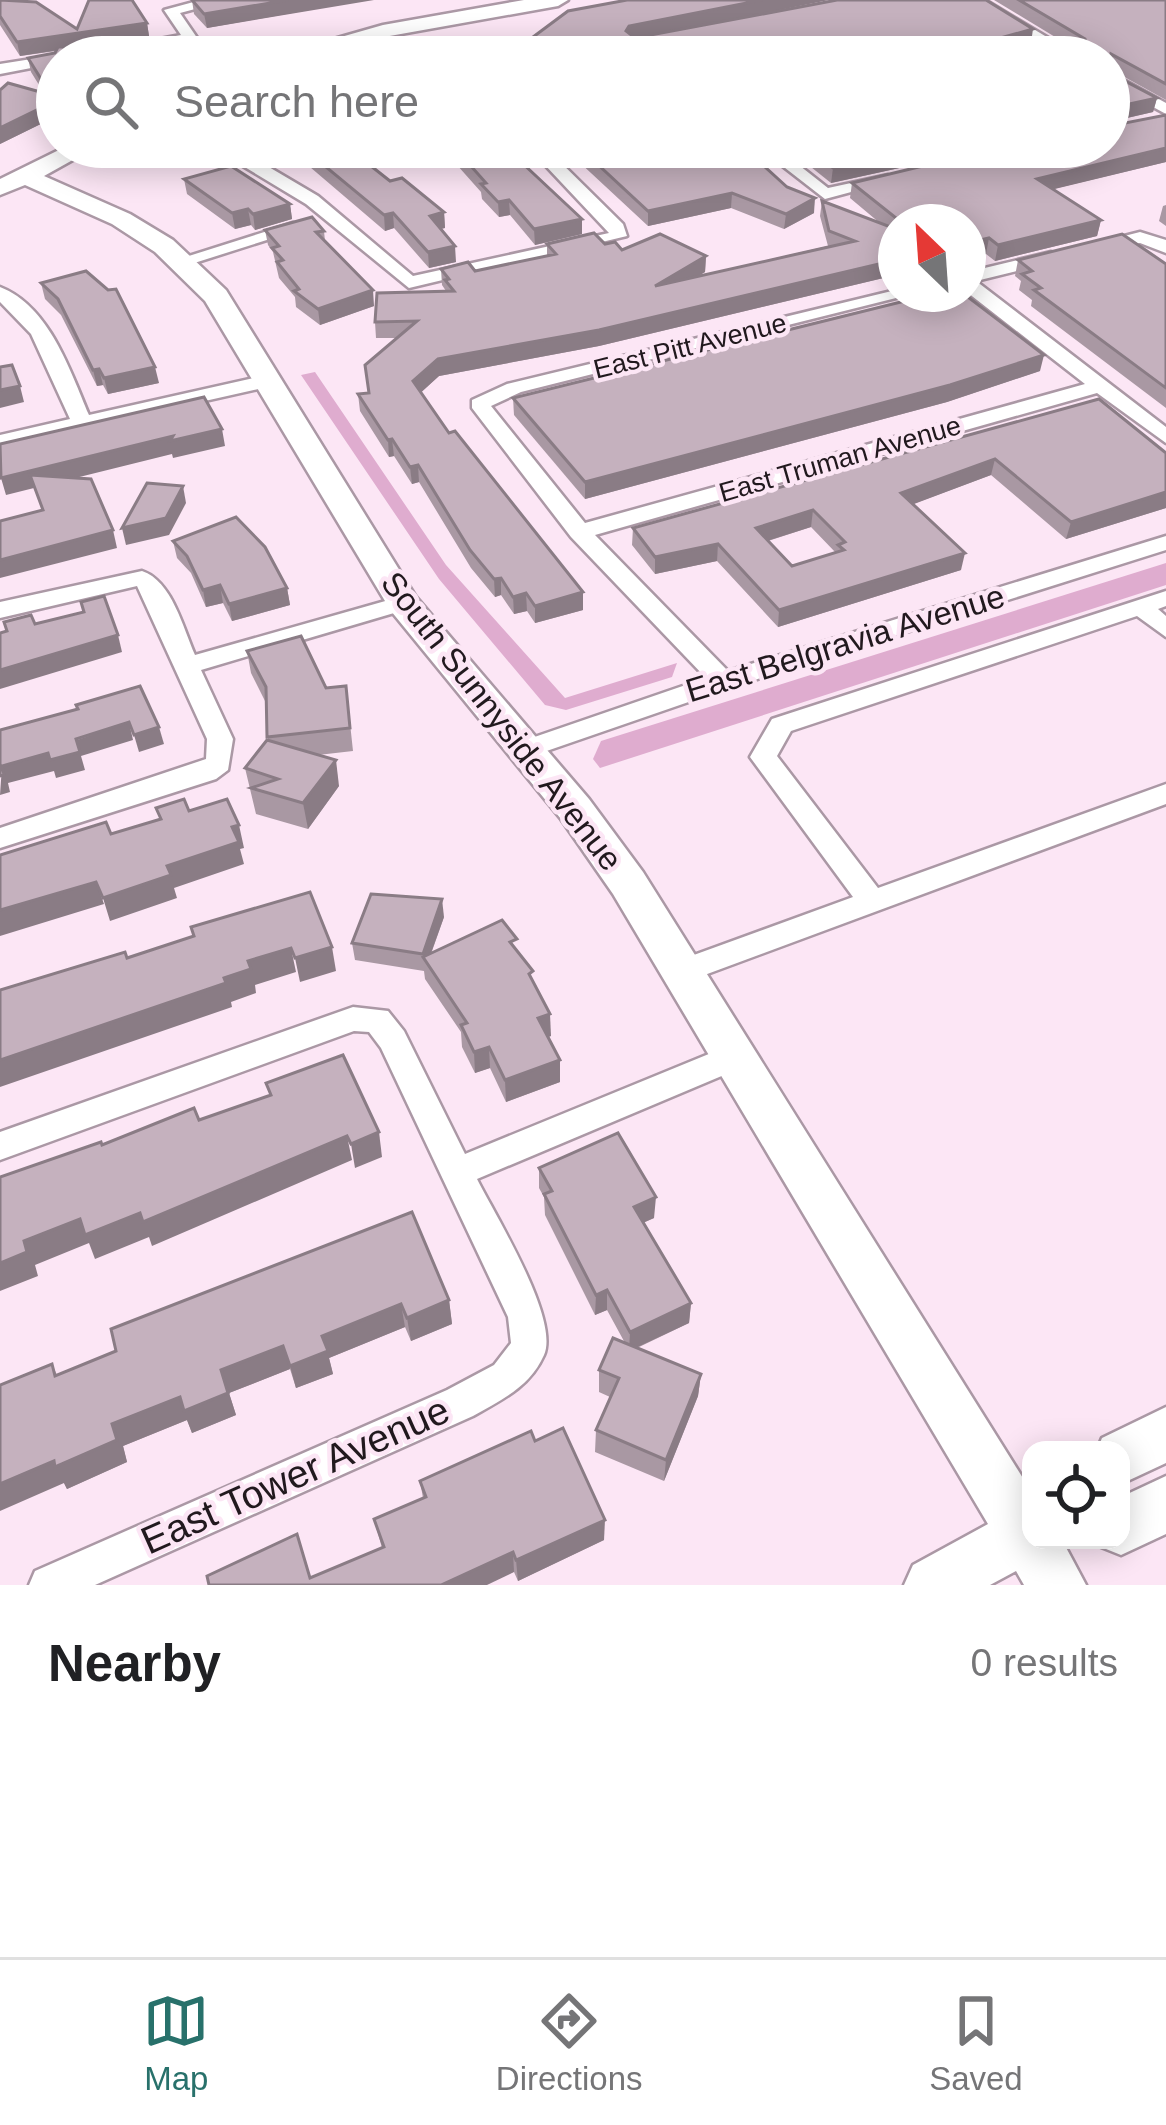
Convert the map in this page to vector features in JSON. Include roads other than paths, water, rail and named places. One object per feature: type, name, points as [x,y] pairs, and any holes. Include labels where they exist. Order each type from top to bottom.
[{"type":"street","points":[[187,36],[171,10],[222,0]]},
{"type":"street","points":[[364,36],[558,0]]},
{"type":"street","points":[[975,0],[1036,36]]},
{"type":"street","points":[[3,76],[36,66]]},
{"type":"street","points":[[1130,89],[1166,109]]},
{"type":"street","points":[[1147,123],[1166,119]]},
{"type":"street","points":[[0,188],[43,168]]},
{"type":"street","points":[[272,168],[409,282],[618,236],[617,228],[557,168]]},
{"type":"street","points":[[792,168],[825,194],[910,175]]},
{"type":"street","name":"South Sunnyside Avenue","points":[[26,177],[121,219],[182,261],[216,296],[403,603],[604,848],[1022,1524]]},
{"type":"street","points":[[182,261],[335,217]]},
{"type":"street","points":[[986,276],[1145,236],[1166,248]]},
{"type":"street","points":[[1,293],[22,308],[47,346],[82,422]]},
{"type":"street","points":[[986,295],[1166,437]]},
{"type":"street","name":"East Pitt Avenue","points":[[580,532],[479,404],[514,388],[878,300]]},
{"type":"street","points":[[0,441],[267,381]]},
{"type":"street","name":"East Truman Avenue","points":[[580,532],[1100,386]]},
{"type":"street","points":[[580,532],[723,681]]},
{"type":"street","name":"East Belgravia Avenue","points":[[526,749],[723,681],[1166,543]]},
{"type":"street","points":[[0,610],[142,578],[153,589],[220,739],[219,764],[181,783],[0,838]]},
{"type":"street","points":[[872,902],[763,757],[781,724],[1154,602],[1166,629]]},
{"type":"street","points":[[185,666],[403,603]]},
{"type":"street","points":[[680,972],[1166,794]]},
{"type":"street","points":[[0,1146],[353,1019],[377,1020],[393,1040],[456,1173],[732,1058]]},
{"type":"street","name":"East Tower Avenue","points":[[49,1585],[460,1403],[507,1377],[529,1348],[526,1316],[456,1173]]},
{"type":"street","points":[[1130,1452],[1166,1434]]},
{"type":"street","points":[[1130,1522],[1166,1504]]},
{"type":"street","points":[[933,1585],[1022,1539]]},
{"type":"street","name":"South Sunnyside Avenue","points":[[1037,1549],[1057,1585]]}]
